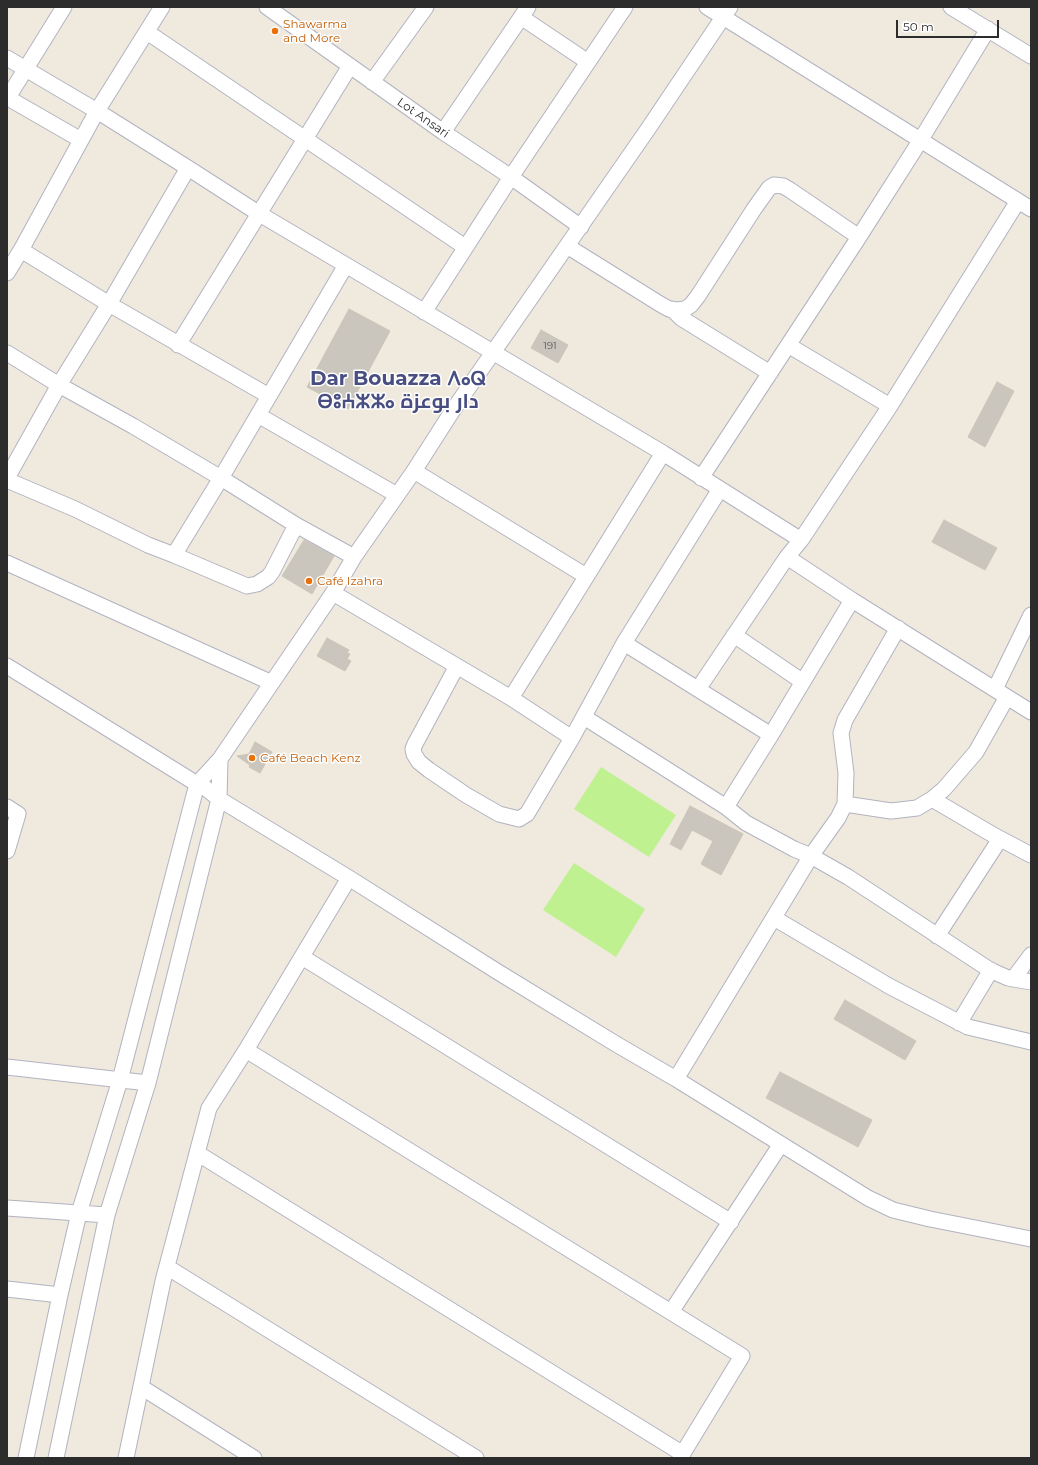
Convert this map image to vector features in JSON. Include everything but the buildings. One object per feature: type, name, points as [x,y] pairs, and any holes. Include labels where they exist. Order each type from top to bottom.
[{"type":"street","points":[[64,7],[7,99],[81,140]]},
{"type":"street","points":[[7,273],[97,111],[162,7]]},
{"type":"street","name":"Lot Ansari","points":[[267,7],[443,132],[511,177],[580,227]]},
{"type":"street","points":[[372,82],[426,7]]},
{"type":"street","points":[[424,312],[511,177],[625,7]]},
{"type":"street","points":[[707,7],[727,12],[920,141],[1031,209]]},
{"type":"street","points":[[951,7],[1031,56]]},
{"type":"street","points":[[443,132],[524,12],[588,62]]},
{"type":"street","points":[[26,1458],[60,1295],[79,1213],[120,1080],[197,784],[220,758],[272,683],[333,593],[354,557],[414,471],[492,353],[727,12]]},
{"type":"street","points":[[701,478],[859,237],[920,141],[988,29]]},
{"type":"street","points":[[147,32],[465,247]]},
{"type":"street","points":[[7,58],[97,111],[258,214],[663,453],[801,540]]},
{"type":"street","points":[[178,345],[350,66]]},
{"type":"street","points":[[188,168],[109,304],[59,385],[7,479],[75,509],[148,545],[247,586],[257,584],[268,577],[296,525]]},
{"type":"street","points":[[567,246],[660,304],[672,309],[686,310],[695,301],[754,209],[769,188],[774,185],[783,186],[790,190],[859,237]]},
{"type":"street","points":[[698,689],[787,557],[801,540],[890,406],[1018,201]]},
{"type":"street","points":[[21,250],[178,345],[268,396]]},
{"type":"street","points":[[174,555],[346,265]]},
{"type":"street","points":[[672,309],[686,322],[770,374]]},
{"type":"street","points":[[788,345],[890,406]]},
{"type":"street","points":[[7,353],[59,385],[133,426],[221,478],[296,525],[354,557]]},
{"type":"street","points":[[258,415],[397,495]]},
{"type":"street","points":[[510,698],[663,453]]},
{"type":"street","points":[[414,471],[586,576]]},
{"type":"street","points":[[457,666],[413,750],[414,754],[419,762],[466,795],[499,814],[519,819],[526,814],[572,738],[624,643],[720,489]]},
{"type":"street","points":[[787,557],[852,600],[1031,712]]},
{"type":"street","points":[[7,563],[272,683]]},
{"type":"street","points":[[333,593],[510,698],[572,738]]},
{"type":"street","points":[[726,807],[772,735],[852,600]]},
{"type":"street","points":[[845,804],[891,811],[917,808],[932,799],[944,789],[976,752],[1001,693],[1031,614]]},
{"type":"street","points":[[676,1079],[812,856],[838,818],[845,804],[846,773],[841,733],[845,720],[898,628]]},
{"type":"street","points":[[734,635],[803,682]]},
{"type":"street","points":[[624,643],[772,735]]},
{"type":"street","points":[[7,666],[197,784],[203,786],[219,799],[350,878],[517,984],[676,1079],[868,1198],[893,1210],[1031,1239]]},
{"type":"street","points":[[584,717],[726,807],[759,831],[794,849],[812,856],[879,897],[991,970],[1013,979],[1031,982]]},
{"type":"street","points":[[56,1458],[107,1215],[148,1084],[219,799],[220,758]]},
{"type":"street","points":[[932,799],[1000,839],[1031,855]]},
{"type":"street","points":[[7,807],[18,814],[7,851]]},
{"type":"street","points":[[937,936],[1000,839]]},
{"type":"street","points":[[126,1458],[140,1387],[167,1267],[209,1108],[246,1050],[350,878]]},
{"type":"street","points":[[774,918],[889,986],[968,1027],[1031,1042]]},
{"type":"street","points":[[1013,979],[1031,956]]},
{"type":"street","points":[[302,957],[731,1222]]},
{"type":"street","points":[[959,1022],[991,970]]},
{"type":"street","points":[[197,1154],[682,1456],[742,1356],[246,1050]]},
{"type":"street","points":[[7,1067],[148,1084]]},
{"type":"street","points":[[671,1312],[781,1144]]},
{"type":"street","points":[[7,1208],[107,1215]]},
{"type":"street","points":[[167,1267],[476,1458]]},
{"type":"street","points":[[7,1289],[60,1295]]},
{"type":"street","points":[[140,1387],[254,1458]]},
{"type":"green space","points":[[601,767],[676,815],[649,857],[574,809]]},
{"type":"green space","points":[[574,863],[645,909],[616,957],[543,910]]},
{"type":"place","name":"Shawarma and More","points":[[275,31]]},
{"type":"place","name":"Café Izahra","points":[[309,581]]},
{"type":"place","name":"Café Beach Kenz","points":[[252,758]]},
{"type":"district","name":"Dar Bouazza ⴷⴰⵕ ⴱⵓⵄⵣⵣⴰ دار بوعزة","points":[[398,390]]}]
